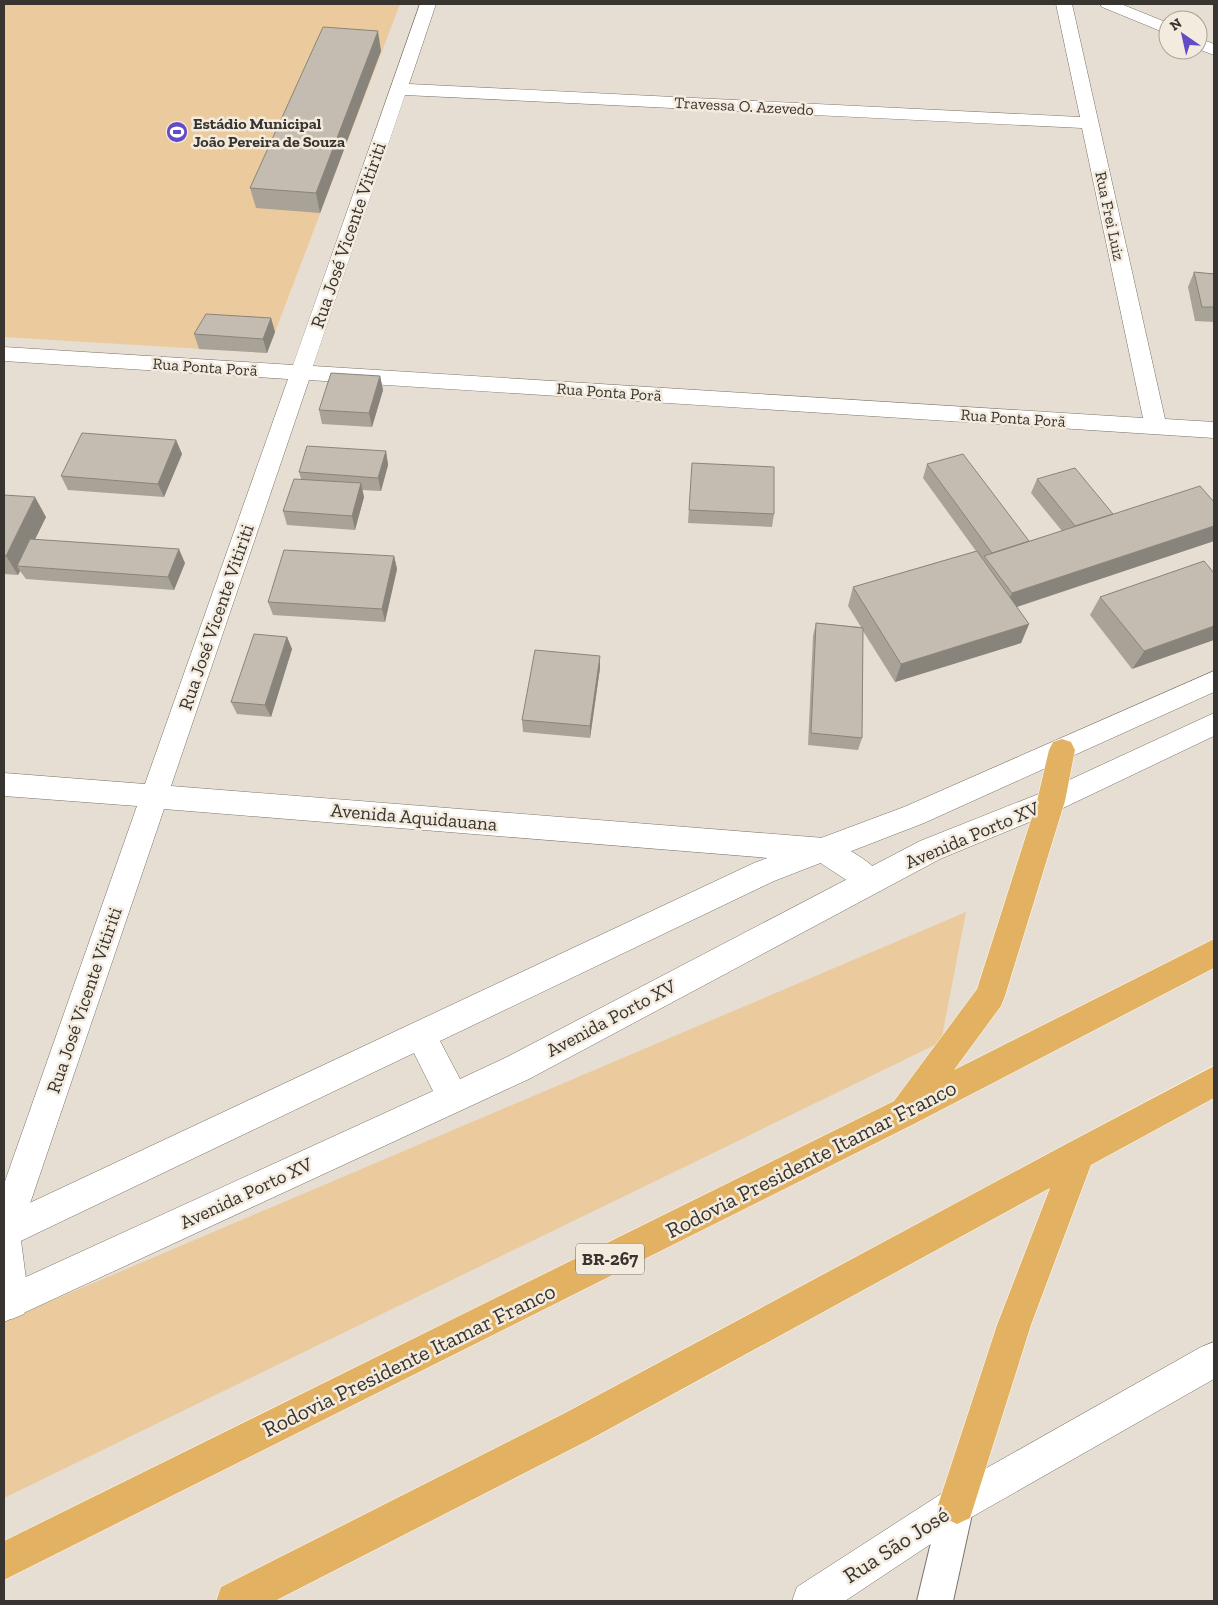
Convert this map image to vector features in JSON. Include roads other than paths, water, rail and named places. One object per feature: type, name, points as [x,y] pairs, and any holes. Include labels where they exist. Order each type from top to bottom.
[{"type":"highway","points":[[903,1113],[990,996],[1051,801],[1062,750]]},
{"type":"highway","name":"Rodovia Presidente Itamar Franco","points":[[4,1561],[903,1113],[1214,953]]},
{"type":"highway","points":[[235,1601],[576,1427],[1214,1081]]},
{"type":"highway","points":[[957,1505],[1014,1325],[1079,1154]]},
{"type":"street","name":"Rua José Vicente Vitiriti","points":[[8,1304],[4,1233],[428,4]]},
{"type":"street","name":"Rua Frei Luiz","points":[[1064,4],[1156,427]]},
{"type":"street","points":[[1108,4],[1158,25]]},
{"type":"street","name":"Travessa O. Azevedo","points":[[399,89],[1090,123]]},
{"type":"street","name":"Rua Ponta Porã","points":[[4,354],[1214,430]]},
{"type":"street","points":[[4,1233],[764,872],[914,815],[1214,681]]},
{"type":"street","name":"Avenida Porto XV","points":[[8,1304],[518,1068],[870,880],[930,850],[1051,801],[1214,724]]},
{"type":"street","name":"Avenida Aquidauana","points":[[4,784],[824,850]]},
{"type":"street","points":[[824,850],[870,880]]},
{"type":"street","points":[[422,1035],[453,1098]]},
{"type":"street","name":"Rua São José","points":[[811,1601],[957,1505],[1214,1360]]},
{"type":"lane","points":[[935,1601],[957,1505]]},
{"type":"place","name":"Estádio Municipal João Pereira de Souza","points":[[177,132]]}]
